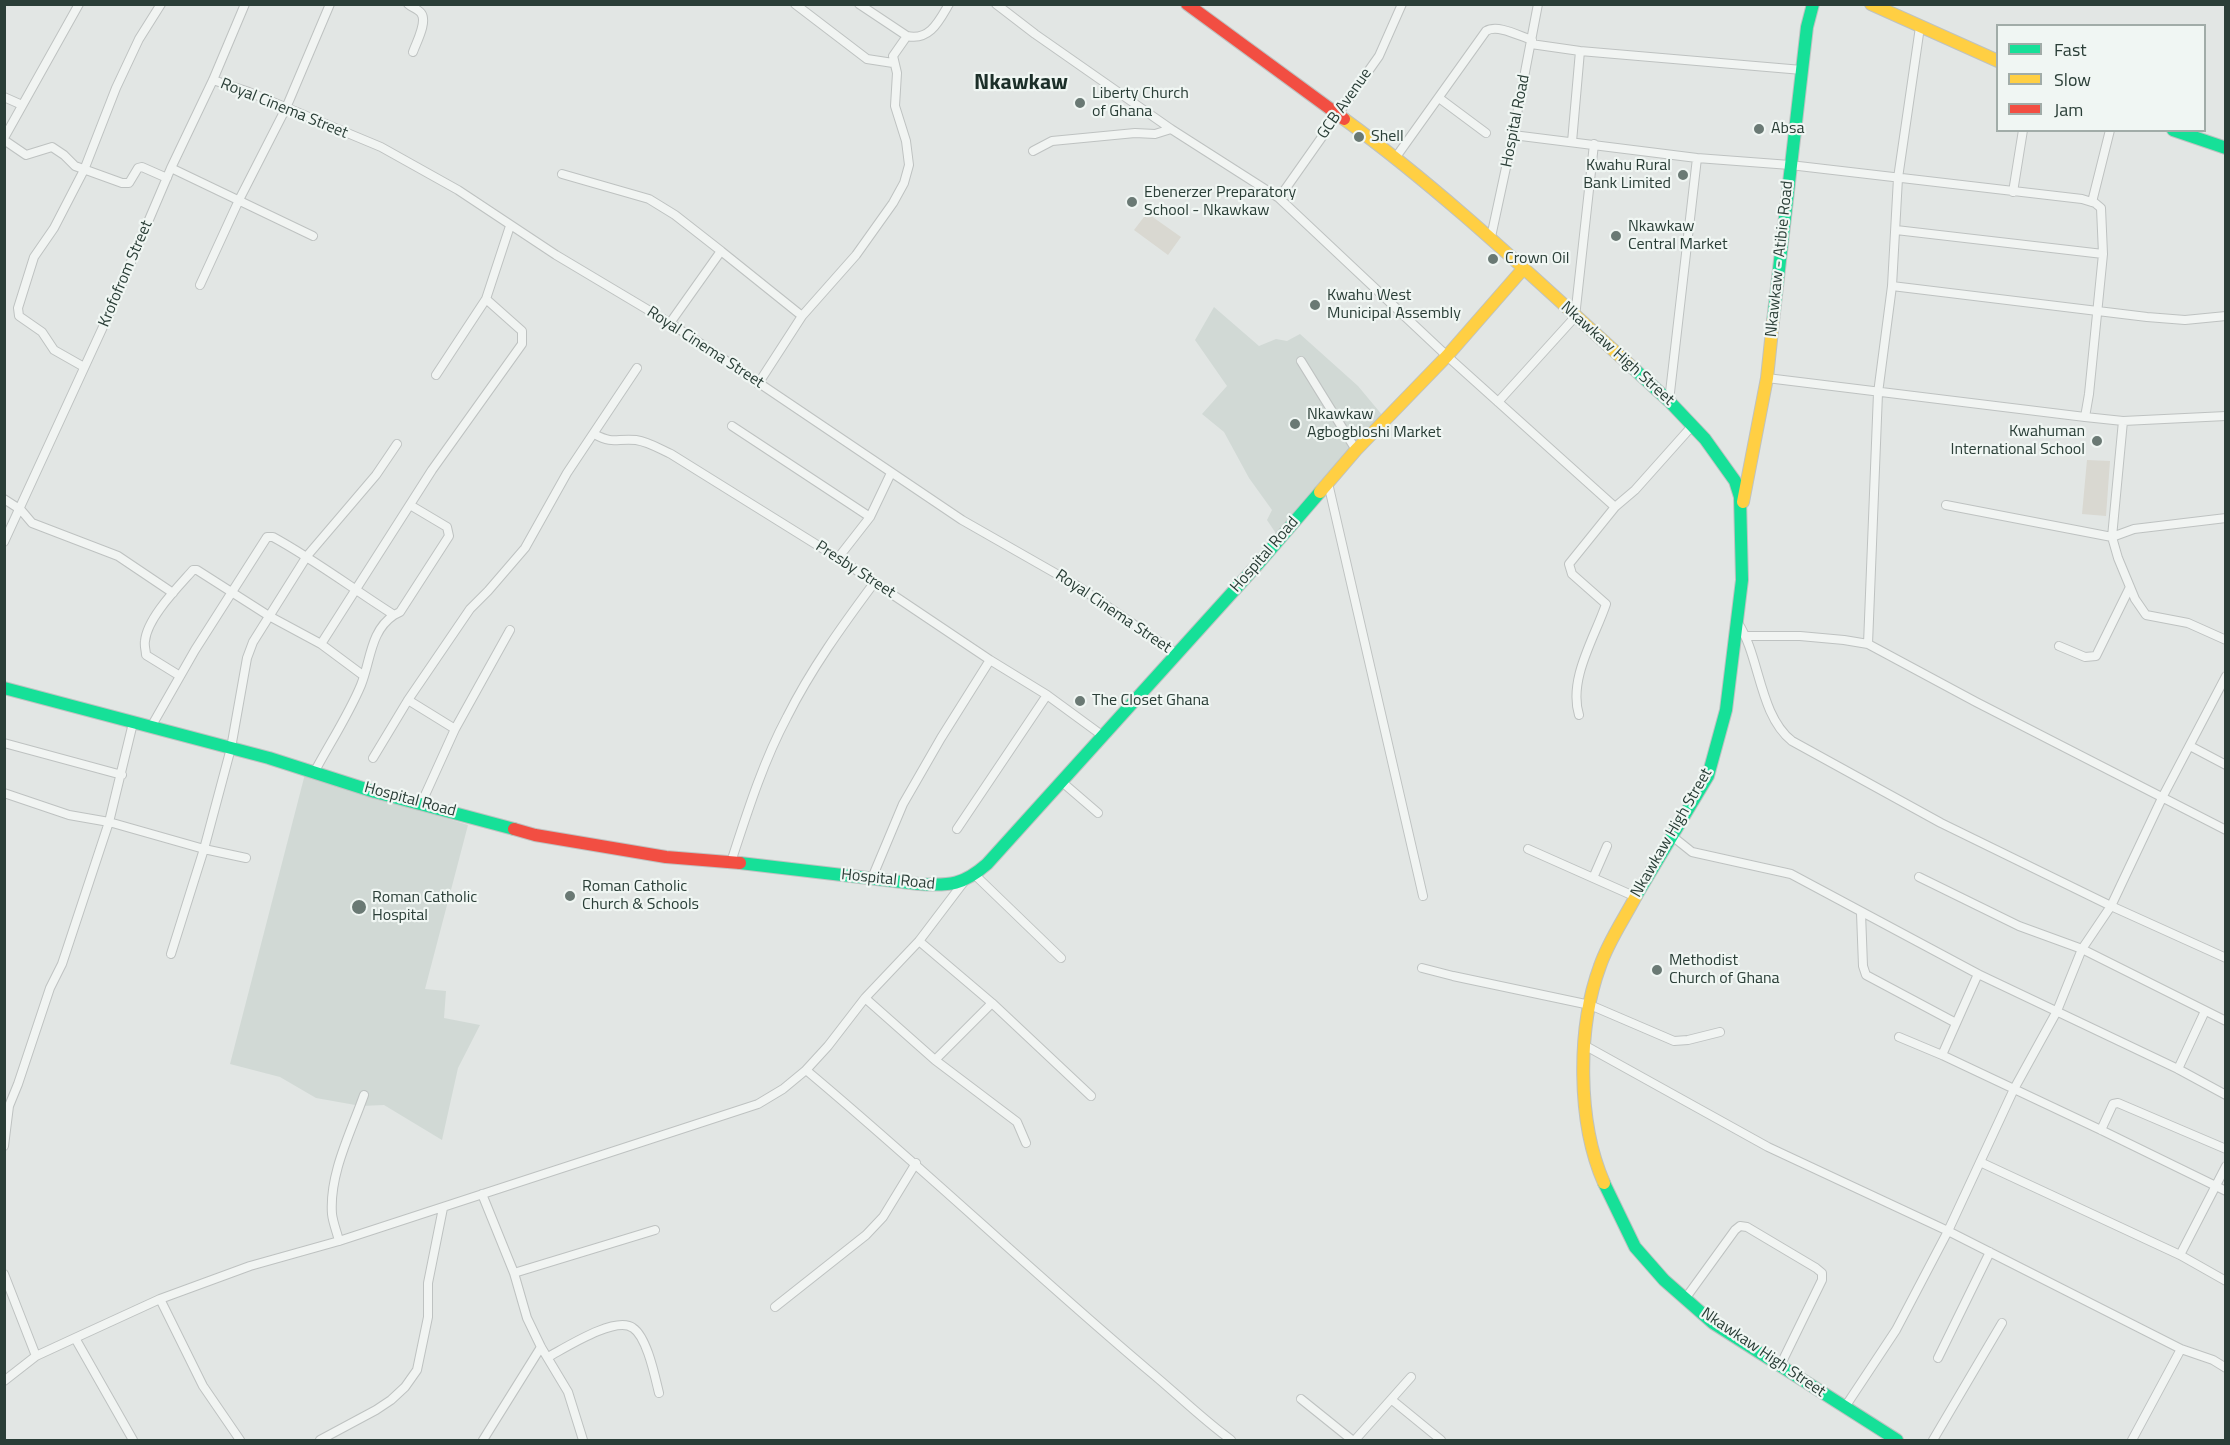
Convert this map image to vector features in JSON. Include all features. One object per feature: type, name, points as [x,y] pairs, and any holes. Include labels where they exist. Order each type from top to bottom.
[{"type":"main road","name":"Nkawkaw High Street","points":[[1187,4],[1396,157],[1491,237],[1575,317],[1670,401],[1705,438],[1735,481],[1740,497],[1742,580],[1726,710],[1708,776],[1636,897],[1600,965],[1590,1005],[1584,1045],[1583,1093],[1586,1117],[1601,1175],[1635,1247],[1664,1280],[1713,1323],[1897,1440]]},
{"type":"main road","name":"Nkawkaw - Atibie Road","points":[[1741,513],[1767,378],[1790,165],[1807,27],[1813,4]]},
{"type":"main road","points":[[1871,4],[1996,60]]},
{"type":"main road","points":[[2179,132],[2226,148]]},
{"type":"main road","name":"Hospital Road","points":[[4,688],[315,771],[375,792],[535,835],[666,857],[947,886],[963,883],[975,875],[1062,782],[1258,564],[1356,450],[1447,356],[1523,269]]},
{"type":"street","points":[[79,4],[4,139],[26,155],[52,147],[75,166],[122,183],[129,183],[138,168],[142,167],[147,167],[167,178]]},
{"type":"street","points":[[84,367],[54,350],[47,336],[18,313],[34,256],[54,228],[84,170],[134,49],[160,4]]},
{"type":"street","name":"Krofofrom Street","points":[[4,542],[21,510],[245,4]]},
{"type":"street","points":[[200,285],[239,200],[286,108],[330,4]]},
{"type":"street","points":[[408,4],[421,12],[423,17],[423,24],[413,52]]},
{"type":"street","points":[[795,4],[867,59],[893,63]]},
{"type":"street","points":[[859,4],[907,36],[916,38],[932,31],[949,4]]},
{"type":"street","points":[[996,4],[1171,129],[1279,198],[1447,356],[1615,507]]},
{"type":"street","name":"GCB Avenue","points":[[1279,198],[1379,56],[1402,4]]},
{"type":"street","name":"Hospital Road","points":[[1491,237],[1538,4]]},
{"type":"street","points":[[1868,644],[1878,393],[1892,286],[1898,178],[1920,27]]},
{"type":"street","points":[[1396,157],[1486,31],[1491,28],[1531,42],[1580,51],[1802,70]]},
{"type":"street","points":[[758,384],[802,315],[856,255],[893,203],[904,183],[909,165],[906,141],[895,106],[897,73],[893,56],[907,36]]},
{"type":"street","points":[[1572,142],[1580,51]]},
{"type":"street","name":"Royal Cinema Street","points":[[213,80],[249,92],[381,147],[458,190],[510,226],[670,323],[963,520],[1076,585],[1176,654]]},
{"type":"street","points":[[4,97],[22,105]]},
{"type":"street","points":[[1439,98],[1486,133]]},
{"type":"street","points":[[1033,151],[1052,141],[1135,133],[1155,135],[1171,129]]},
{"type":"street","points":[[2013,192],[2022,132]]},
{"type":"street","points":[[2092,202],[2110,132]]},
{"type":"street","points":[[1513,135],[1697,158],[1790,165],[2092,202],[2101,208],[2103,254],[2085,417]]},
{"type":"street","points":[[1498,402],[1575,317],[1594,144]]},
{"type":"street","points":[[1670,401],[1697,158]]},
{"type":"street","points":[[171,168],[313,236]]},
{"type":"street","points":[[562,174],[649,199],[675,215],[802,315]]},
{"type":"street","points":[[436,375],[486,298],[510,226]]},
{"type":"street","points":[[1896,230],[2103,254]]},
{"type":"street","points":[[670,323],[721,251]]},
{"type":"street","points":[[1892,286],[2185,320],[2226,315]]},
{"type":"street","points":[[321,645],[432,470],[522,344],[522,331],[486,298]]},
{"type":"street","points":[[1301,361],[1356,450]]},
{"type":"street","points":[[373,758],[408,700],[470,609],[525,548],[567,473],[637,368]]},
{"type":"street","points":[[1767,378],[2123,421],[2226,416]]},
{"type":"street","points":[[2123,421],[2112,537],[2130,587],[2146,615],[2188,623],[2226,640]]},
{"type":"street","points":[[1579,715],[1576,705],[1586,650],[1606,604],[1572,574],[1569,564],[1615,507],[1635,490],[1693,425]]},
{"type":"street","points":[[732,426],[870,517]]},
{"type":"street","name":"Presby Street","points":[[594,434],[608,441],[648,442],[671,454],[838,558],[990,660],[1047,695],[1103,736]]},
{"type":"street","points":[[171,954],[204,849],[231,748],[253,642],[307,556],[376,475],[397,444]]},
{"type":"street","points":[[838,558],[870,517],[891,473]]},
{"type":"street","points":[[1328,483],[1423,896]]},
{"type":"street","points":[[4,499],[21,510],[32,523],[118,556],[173,592]]},
{"type":"street","points":[[315,771],[362,684],[376,634],[387,619],[403,608],[449,536],[447,527],[410,505]]},
{"type":"street","points":[[1946,505],[2112,537],[2134,530],[2226,518]]},
{"type":"street","points":[[151,727],[180,676],[267,537],[273,537],[307,556],[394,615]]},
{"type":"street","points":[[180,676],[146,655],[145,640],[153,620],[173,592],[193,570],[197,570],[269,616],[321,645],[364,676]]},
{"type":"street","points":[[731,862],[753,798],[786,717],[829,645],[874,583]]},
{"type":"street","points":[[2059,646],[2085,657],[2096,656],[2130,587]]},
{"type":"street","points":[[1738,623],[1747,636],[1758,681],[1782,732],[1792,741],[1941,823],[2111,906],[2226,958]]},
{"type":"street","points":[[421,804],[454,729],[510,630]]},
{"type":"street","points":[[1747,636],[1800,636],[1868,644],[2226,830]]},
{"type":"street","points":[[872,878],[903,804],[940,738],[990,660]]},
{"type":"street","points":[[1845,1407],[1896,1330],[1948,1231],[2014,1089],[2057,1011],[2082,949],[2111,906],[2163,796],[2226,676]]},
{"type":"street","points":[[957,829],[1047,695]]},
{"type":"street","points":[[408,700],[454,729]]},
{"type":"street","points":[[4,1146],[9,1106],[50,988],[62,964],[109,822],[133,723]]},
{"type":"street","points":[[4,743],[122,775]]},
{"type":"street","points":[[2190,746],[2226,765]]},
{"type":"street","points":[[1062,782],[1098,813]]},
{"type":"street","points":[[4,794],[69,815],[109,822],[204,849],[246,858]]},
{"type":"street","points":[[1672,836],[1692,852],[1791,874],[1978,974],[2178,1069],[2226,1095]]},
{"type":"street","points":[[1593,878],[1607,846]]},
{"type":"street","points":[[1528,849],[1636,897]]},
{"type":"street","points":[[975,875],[1061,958]]},
{"type":"street","points":[[1919,876],[2019,926],[2082,949],[2226,1021]]},
{"type":"street","points":[[4,1381],[36,1356],[160,1299],[250,1266],[443,1208],[758,1104],[783,1089],[806,1070],[828,1046],[865,998],[919,941],[963,883]]},
{"type":"street","points":[[1861,913],[1863,966],[1866,975],[1956,1023]]},
{"type":"street","points":[[919,941],[992,1003],[1091,1096]]},
{"type":"street","points":[[1422,968],[1590,1005],[1674,1041],[1719,1032]]},
{"type":"street","points":[[1942,1054],[1978,974]]},
{"type":"street","points":[[865,998],[935,1060],[1017,1122],[1026,1143]]},
{"type":"street","points":[[935,1060],[992,1003]]},
{"type":"street","points":[[2178,1069],[2205,1011]]},
{"type":"street","points":[[1899,1037],[1942,1054],[2101,1130],[2214,1188],[2226,1191]]},
{"type":"street","points":[[1584,1045],[1768,1147],[1948,1231],[2181,1349],[2213,1360],[2226,1368]]},
{"type":"street","points":[[806,1070],[916,1163],[988,1230],[1226,1439]]},
{"type":"street","points":[[339,1241],[332,1214],[333,1188],[364,1095]]},
{"type":"street","points":[[2101,1130],[2113,1104],[2118,1103],[2226,1149]]},
{"type":"street","points":[[1980,1162],[2180,1255],[2226,1281]]},
{"type":"street","points":[[775,1307],[866,1235],[883,1216],[916,1163]]},
{"type":"street","points":[[2180,1255],[2226,1166]]},
{"type":"street","points":[[482,1194],[514,1273],[527,1318],[541,1347],[568,1392],[583,1440]]},
{"type":"street","points":[[320,1440],[391,1400],[405,1387],[417,1370],[428,1317],[428,1283],[443,1208]]},
{"type":"street","points":[[1685,1299],[1740,1226],[1746,1227],[1816,1268],[1821,1273],[1822,1280],[1780,1366]]},
{"type":"street","points":[[514,1273],[655,1230]]},
{"type":"street","points":[[1938,1358],[1990,1252]]},
{"type":"street","points":[[4,1274],[36,1356]]},
{"type":"street","points":[[160,1299],[203,1386],[240,1440]]},
{"type":"street","points":[[1933,1440],[2002,1323]]},
{"type":"street","points":[[548,1357],[610,1326],[625,1324],[639,1334],[650,1360],[659,1393]]},
{"type":"street","points":[[75,1338],[133,1440]]},
{"type":"street","points":[[483,1440],[541,1347]]},
{"type":"street","points":[[2132,1440],[2181,1349]]},
{"type":"street","points":[[1301,1399],[1354,1440],[1411,1377]]},
{"type":"street","points":[[1392,1400],[1441,1440]]},
{"type":"shaded area","points":[[1147,213],[1181,237],[1168,255],[1134,230]]},
{"type":"shaded area","name":"Nkawkaw Agbogbloshi Market","points":[[1214,307],[1259,346],[1276,339],[1287,341],[1300,334],[1358,386],[1383,416],[1277,535],[1267,520],[1272,510],[1249,478],[1224,432],[1202,414],[1227,386],[1195,340]]},
{"type":"shaded area","points":[[2087,460],[2110,461],[2106,516],[2082,514]]},
{"type":"shaded area","name":"Roman Catholic Hospital","points":[[305,774],[468,825],[425,989],[446,991],[444,1018],[480,1025],[458,1068],[442,1140],[384,1105],[361,1106],[316,1098],[280,1077],[230,1064]]},
{"type":"traffic: fast","points":[[1773,321],[1807,27],[1813,4]]},
{"type":"traffic: fast","points":[[2179,132],[2226,148]]},
{"type":"traffic: fast","points":[[1632,367],[1705,439],[1735,481],[1740,497],[1742,580],[1726,710],[1708,776],[1636,896]]},
{"type":"traffic: fast","points":[[740,863],[919,884],[956,883],[971,876],[987,864],[1258,564],[1320,492]]},
{"type":"traffic: fast","points":[[4,688],[269,758],[375,792],[514,829]]},
{"type":"traffic: fast","points":[[1604,1183],[1635,1247],[1664,1280],[1713,1323],[1897,1440]]},
{"type":"traffic: slow","points":[[1871,4],[1996,60]]},
{"type":"traffic: slow","points":[[1344,119],[1456,208],[1632,367]]},
{"type":"traffic: slow","points":[[1320,492],[1356,450],[1447,356],[1523,269]]},
{"type":"traffic: slow","points":[[1743,502],[1767,378],[1773,321]]},
{"type":"traffic: slow","points":[[1604,1183],[1595,1159],[1585,1104],[1583,1075],[1587,1017],[1592,991],[1603,957],[1636,896]]},
{"type":"traffic: jam","points":[[1187,4],[1344,119]]},
{"type":"traffic: jam","points":[[514,829],[535,835],[666,857],[740,863]]},
{"type":"place","name":"Liberty Church of Ghana","points":[[1080,103]]},
{"type":"place","name":"Absa","points":[[1759,129]]},
{"type":"place","name":"Shell","points":[[1359,137]]},
{"type":"place","name":"Kwahu Rural Bank Limited","points":[[1683,175]]},
{"type":"place","name":"Ebenerzer Preparatory School - Nkawkaw","points":[[1132,202]]},
{"type":"place","name":"Nkawkaw Central Market","points":[[1616,236]]},
{"type":"place","name":"Crown Oil","points":[[1493,259]]},
{"type":"place","name":"Kwahu West Municipal Assembly","points":[[1315,305]]},
{"type":"place","name":"Nkawkaw Agbogbloshi Market","points":[[1295,424]]},
{"type":"place","name":"Kwahuman International School","points":[[2097,441]]},
{"type":"place","name":"The Closet Ghana","points":[[1080,701]]},
{"type":"place","name":"Roman Catholic Church & Schools","points":[[570,896]]},
{"type":"place","name":"Roman Catholic Hospital","points":[[359,907]]},
{"type":"place","name":"Methodist Church of Ghana","points":[[1657,970]]},
{"type":"district","name":"Nkawkaw","points":[[1021,84]]}]
